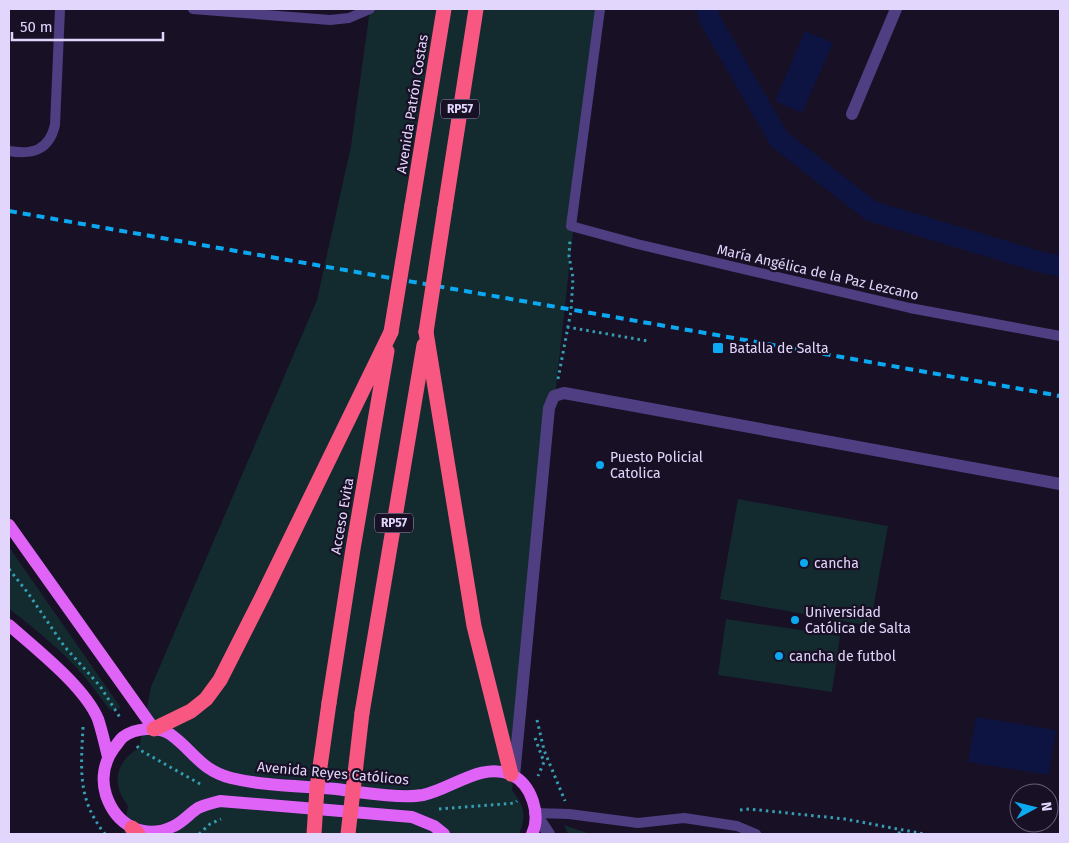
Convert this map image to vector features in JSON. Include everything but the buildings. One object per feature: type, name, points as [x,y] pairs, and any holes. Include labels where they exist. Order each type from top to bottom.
[{"type":"highway","name":"Avenida Patrón Costas","points":[[412,205],[444,9]]},
{"type":"highway","name":"RP57","points":[[348,834],[362,713],[426,332],[476,9]]},
{"type":"highway","name":"Acceso Evita","points":[[314,834],[316,788],[329,703],[353,549],[412,205]]},
{"type":"highway","points":[[154,729],[191,711],[206,699],[220,680],[391,332]]},
{"type":"highway","points":[[426,332],[474,626],[512,775]]},
{"type":"main road","name":"Avenida Reyes Católicos","points":[[9,525],[154,729],[168,732],[203,765],[214,772],[251,781],[389,794],[422,795],[478,773],[494,770],[512,775]]},
{"type":"main road","points":[[9,625],[73,684],[88,703],[98,719],[108,757]]},
{"type":"main road","points":[[154,729],[136,730],[123,737],[108,757],[103,772],[104,788],[109,804],[118,819],[135,831],[152,832],[176,826],[199,808],[220,801],[412,817],[434,826],[444,834]]},
{"type":"main road","points":[[512,775],[525,785],[532,797],[536,813],[532,834]]},
{"type":"street","points":[[852,114],[896,9]]},
{"type":"street","points":[[512,775],[549,408],[554,396],[564,393],[1060,484]]},
{"type":"street","points":[[536,813],[549,834]]},
{"type":"lane","points":[[9,151],[20,153],[38,151],[52,136],[55,125],[60,9]]},
{"type":"lane","points":[[193,9],[330,20],[349,18],[370,9]]},
{"type":"lane","name":"María Angélica de la Paz Lezcano","points":[[600,9],[571,226],[637,244],[910,308],[1060,336]]},
{"type":"lane","points":[[536,813],[569,814],[638,823],[684,818],[756,834]]},
{"type":"lane","points":[[637,834],[638,823]]},
{"type":"path","points":[[567,327],[648,341]]},
{"type":"path","points":[[739,810],[748,809],[844,819],[924,834]]},
{"type":"path","points":[[899,834],[900,828]]},
{"type":"green space","points":[[370,9],[605,9],[583,141],[512,790],[522,806],[523,822],[519,834],[123,834],[128,806],[119,790],[118,774],[120,767],[139,748],[151,687],[317,300],[351,146]]},
{"type":"green space","name":"cancha","points":[[738,499],[888,526],[870,626],[720,599]]},
{"type":"green space","points":[[9,547],[121,708],[110,710],[84,676],[67,658],[39,632],[9,609]]},
{"type":"green space","name":"cancha de futbol","points":[[726,619],[840,636],[832,692],[718,675]]},
{"type":"green space","points":[[564,825],[590,834],[568,834]]},
{"type":"shaded area","points":[[805,31],[833,43],[802,113],[775,101]]},
{"type":"shaded area","points":[[976,717],[1056,730],[1049,775],[968,762]]},
{"type":"waterway","points":[[707,9],[710,20],[779,139],[871,211],[1044,263],[1060,266]]},
{"type":"railway","points":[[9,211],[1060,396]]},
{"type":"place","name":"Batalla de Salta","points":[[718,348]]},
{"type":"place","name":"Puesto Policial Catolica","points":[[600,465]]},
{"type":"place","name":"cancha","points":[[804,563]]},
{"type":"place","name":"Universidad Católica de Salta","points":[[795,620]]},
{"type":"place","name":"cancha de futbol","points":[[779,656]]}]
